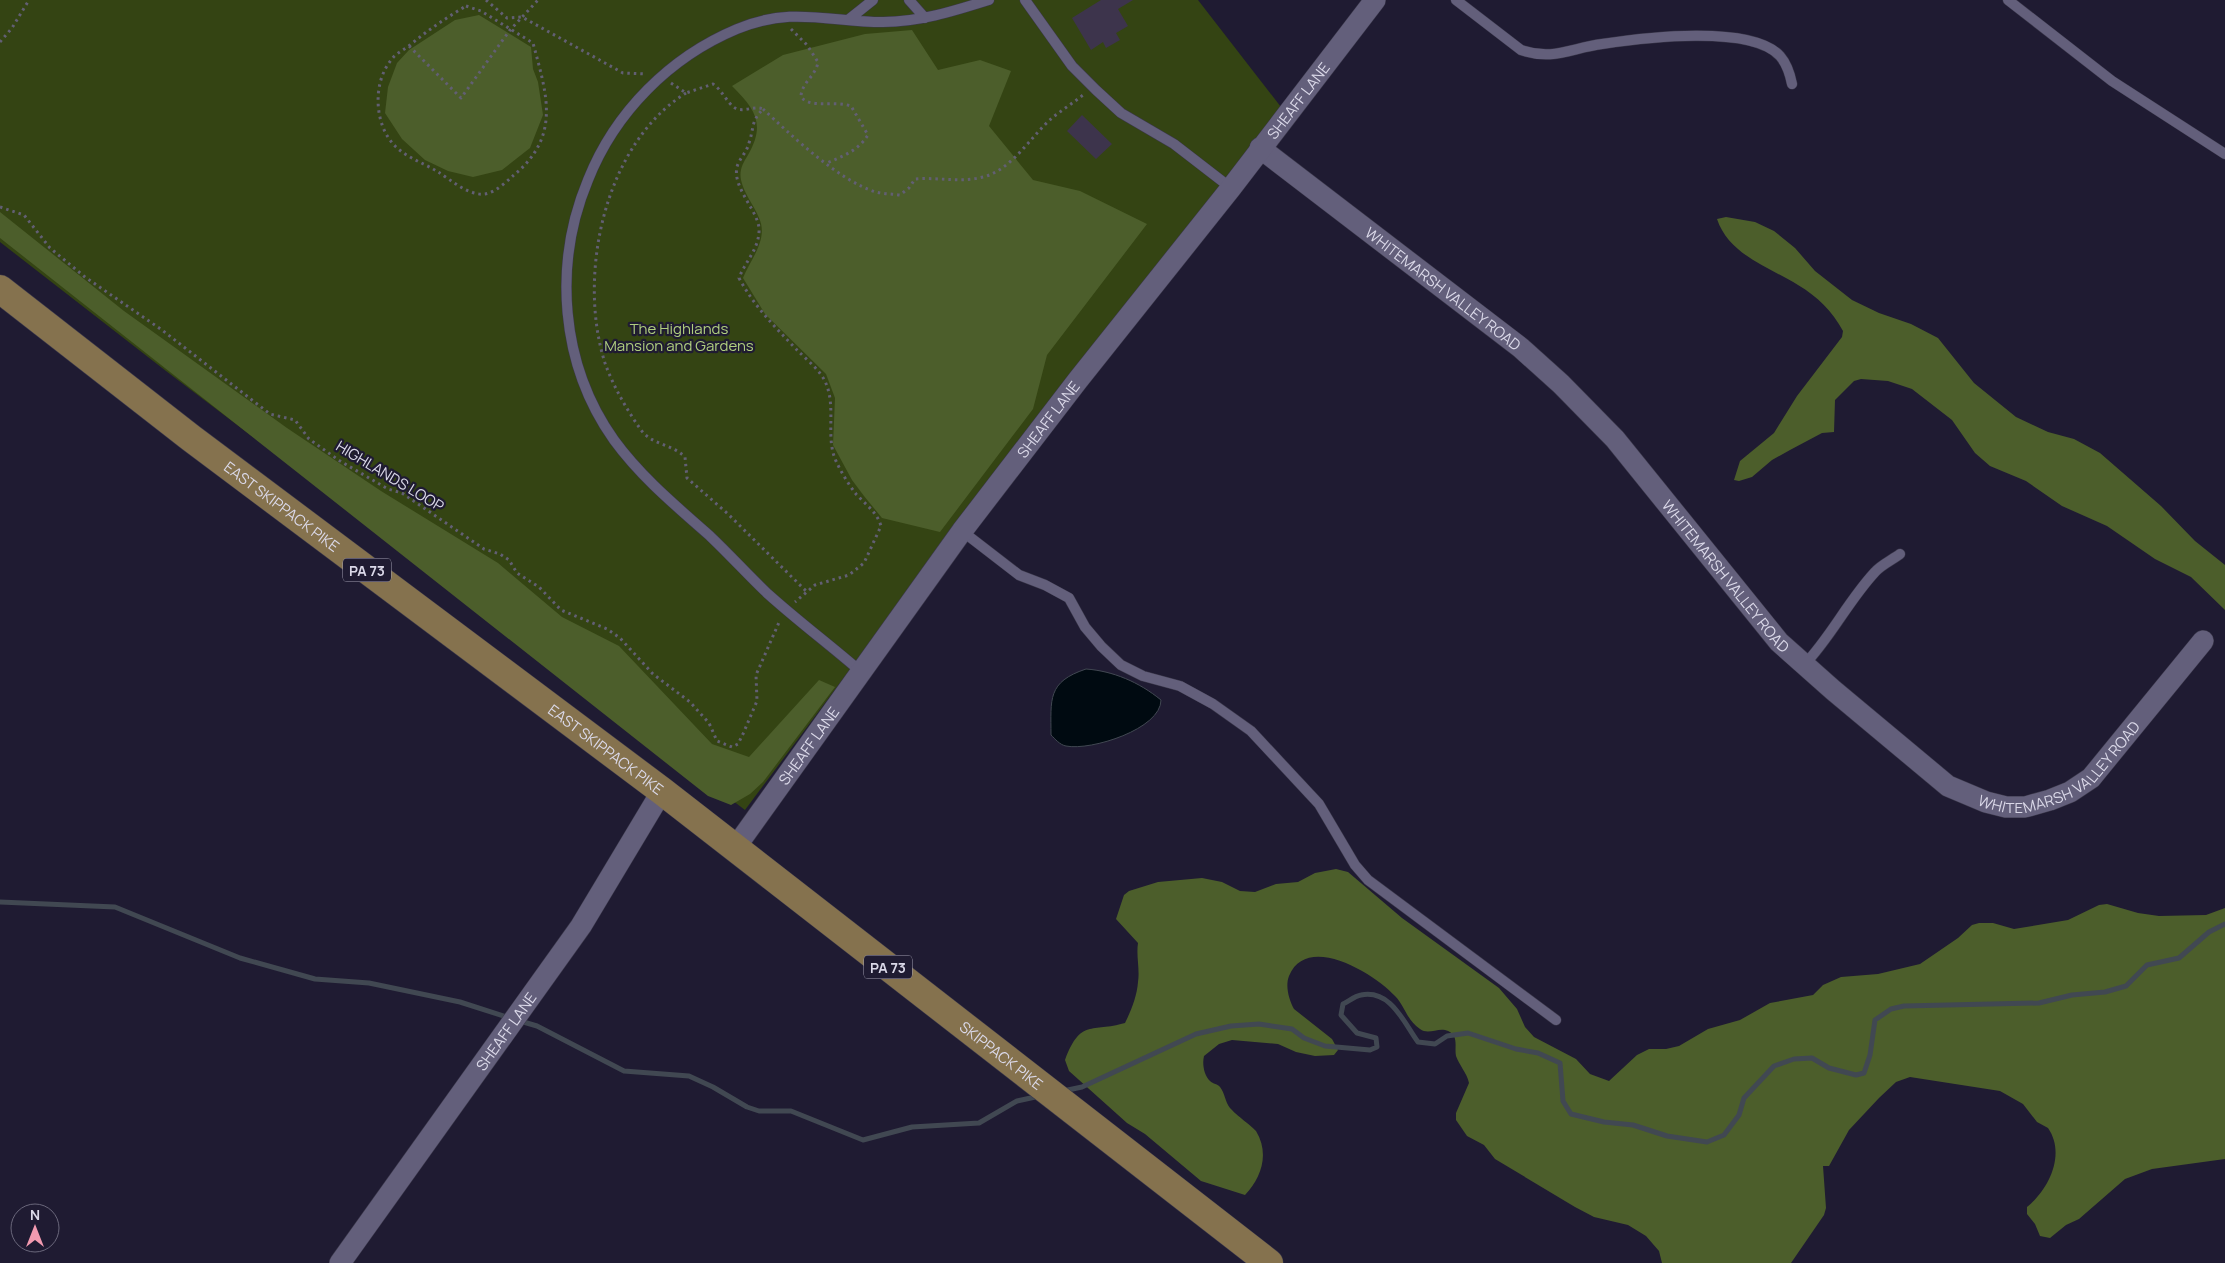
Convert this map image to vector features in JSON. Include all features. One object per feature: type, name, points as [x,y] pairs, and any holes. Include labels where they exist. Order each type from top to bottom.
[{"type":"main road","name":"EAST SKIPPACK PIKE","points":[[0,289],[191,438],[735,848]]},
{"type":"main road","name":"SKIPPACK PIKE","points":[[735,848],[1269,1263]]},
{"type":"street","name":"SHEAFF LANE","points":[[735,848],[962,531],[1083,373],[1231,188],[1375,0]]},
{"type":"street","name":"WHITEMARSH VALLEY ROAD","points":[[1260,148],[1522,348],[1561,384],[1615,439],[1779,642],[1948,786],[1986,802],[2006,806],[2025,806],[2057,797],[2091,778],[2203,641]]},
{"type":"street","name":"SHEAFF LANE","points":[[340,1263],[581,926],[662,792]]},
{"type":"lane","points":[[848,20],[873,0]]},
{"type":"lane","points":[[908,0],[925,18]]},
{"type":"lane","points":[[860,671],[788,610],[711,537],[663,496],[632,462],[599,417],[578,370],[568,314],[566,277],[568,246],[576,212],[596,159],[611,133],[641,96],[664,74],[708,44],[753,23],[786,17],[807,15],[885,22],[925,18],[989,0]]},
{"type":"lane","points":[[1025,0],[1067,60],[1121,113],[1174,144],[1231,188]]},
{"type":"lane","points":[[1456,0],[1521,50],[1528,52],[1553,55],[1603,44],[1701,36],[1727,37],[1752,41],[1765,46],[1779,56],[1789,70],[1792,84]]},
{"type":"lane","points":[[2008,0],[2112,81],[2225,154]]},
{"type":"lane","points":[[962,531],[1019,575],[1045,585],[1069,598],[1085,627],[1100,646],[1121,665],[1144,676],[1180,686],[1213,704],[1251,731],[1320,804],[1355,865],[1368,880],[1556,1020]]},
{"type":"lane","points":[[1804,665],[1816,652],[1858,592],[1876,570],[1900,554]]},
{"type":"path","points":[[0,42],[12,28],[28,0]]},
{"type":"path","points":[[486,0],[507,18],[522,17],[623,72],[664,74],[672,84],[686,93]]},
{"type":"path","points":[[409,46],[461,98],[510,30],[538,0]]},
{"type":"path","points":[[466,6],[481,11],[510,30],[533,43],[547,102],[547,127],[537,149],[522,168],[499,188],[486,194],[471,191],[409,157],[396,147],[385,134],[378,98],[380,80],[392,59],[423,32],[466,6]]},
{"type":"path","points":[[786,17],[793,33],[807,45],[818,62],[817,70],[800,90],[800,97],[806,102],[816,104],[840,102],[851,106],[868,135],[862,144],[849,154],[827,163]]},
{"type":"path","points":[[806,591],[728,514],[687,478],[685,457],[678,451],[657,443],[642,432],[624,403],[606,364],[598,334],[596,258],[610,195],[625,161],[641,134],[659,113],[686,93],[713,84],[721,90],[735,107],[744,110],[750,107],[763,109],[798,143],[863,187],[877,192],[900,195],[909,188],[915,179],[960,180],[985,177],[1007,164],[1054,117],[1093,87]]},
{"type":"path","name":"HIGHLANDS LOOP","points":[[0,207],[24,215],[50,248],[85,277],[162,330],[270,414],[295,420],[310,439],[367,479],[402,493],[484,549],[500,554],[509,560],[517,573],[539,587],[561,610],[607,628],[620,638],[653,674],[690,702],[709,723],[717,741],[732,747],[738,744],[756,701],[756,675],[777,624],[806,591],[815,585],[849,575],[864,563],[881,526],[870,507],[855,493],[836,462],[830,444],[830,400],[822,377],[763,316],[750,299],[739,278],[743,266],[754,252],[759,232],[757,220],[749,208],[736,168],[749,145],[754,117],[763,109]]},
{"type":"green space","name":"The Highlands Mansion and Gardens","points":[[0,0],[1198,0],[1281,107],[967,513],[745,810],[166,371],[0,242]]},
{"type":"green space","points":[[479,15],[531,47],[533,69],[538,82],[543,115],[530,148],[502,170],[473,177],[448,171],[425,160],[402,139],[385,113],[388,87],[397,63],[409,50],[455,20]]},
{"type":"green space","points":[[912,30],[938,70],[980,60],[1011,71],[989,126],[1033,180],[1080,191],[1147,224],[1047,355],[1033,409],[940,532],[882,518],[864,496],[852,480],[833,445],[835,398],[826,374],[765,314],[743,278],[762,234],[759,218],[744,190],[741,176],[742,167],[753,144],[757,126],[752,110],[747,102],[732,86],[783,55],[865,34]]},
{"type":"green space","points":[[0,212],[124,311],[287,428],[381,491],[498,563],[562,617],[619,646],[712,744],[749,757],[819,680],[835,687],[763,782],[750,794],[731,805],[708,796],[0,238]]},
{"type":"green space","points":[[1726,217],[1755,222],[1774,231],[1795,248],[1815,271],[1852,300],[1879,313],[1911,324],[1938,338],[1974,383],[2016,417],[2048,432],[2074,439],[2100,453],[2161,506],[2195,541],[2225,565],[2225,610],[2191,577],[2155,559],[2107,526],[2062,506],[2026,481],[1990,466],[1975,453],[1952,420],[1912,389],[1888,381],[1861,379],[1854,381],[1835,400],[1834,432],[1822,433],[1790,450],[1772,460],[1752,477],[1739,481],[1734,480],[1740,461],[1774,433],[1797,396],[1842,337],[1843,331],[1824,305],[1812,294],[1740,251],[1723,231],[1717,219]]},
{"type":"green space","points":[[1336,869],[1348,872],[1402,918],[1499,988],[1517,1009],[1525,1027],[1534,1037],[1576,1059],[1590,1074],[1609,1081],[1637,1055],[1649,1049],[1666,1049],[1679,1046],[1708,1029],[1740,1020],[1770,1003],[1813,995],[1823,985],[1841,977],[1878,974],[1920,964],[1958,938],[1972,925],[1979,923],[1993,923],[2014,929],[2068,920],[2099,905],[2107,904],[2138,913],[2159,916],[2206,915],[2225,908],[2225,1159],[2152,1169],[2125,1179],[2079,1219],[2066,1225],[2050,1238],[2040,1236],[2035,1224],[2027,1214],[2027,1207],[2035,1200],[2048,1181],[2055,1160],[2053,1138],[2048,1128],[2037,1122],[2023,1104],[2000,1091],[1910,1077],[1896,1082],[1879,1098],[1849,1130],[1829,1166],[1823,1166],[1826,1208],[1824,1215],[1791,1263],[1662,1263],[1659,1251],[1646,1236],[1628,1225],[1594,1217],[1575,1207],[1495,1159],[1484,1145],[1467,1136],[1456,1120],[1456,1113],[1469,1083],[1456,1056],[1455,1037],[1453,1034],[1445,1030],[1423,1031],[1420,1029],[1415,1025],[1395,996],[1373,977],[1357,968],[1325,957],[1310,957],[1298,963],[1289,976],[1287,984],[1289,997],[1294,1009],[1332,1039],[1338,1050],[1334,1055],[1315,1056],[1296,1052],[1278,1044],[1232,1040],[1219,1044],[1204,1056],[1203,1066],[1206,1076],[1211,1082],[1220,1087],[1230,1108],[1256,1131],[1260,1140],[1263,1157],[1259,1173],[1245,1195],[1201,1181],[1145,1134],[1127,1123],[1069,1071],[1065,1060],[1076,1038],[1082,1032],[1125,1023],[1133,1003],[1138,977],[1138,943],[1116,919],[1124,895],[1129,891],[1158,882],[1202,878],[1222,882],[1240,891],[1255,892],[1276,884],[1298,882],[1315,873]]},
{"type":"shaded area","points":[[1086,669],[1116,675],[1144,688],[1161,700],[1158,711],[1138,729],[1107,741],[1077,747],[1066,746],[1058,742],[1051,735],[1051,711],[1054,693],[1064,680]]},
{"type":"building","points":[[1101,0],[1133,0],[1118,9],[1128,26],[1116,33],[1120,40],[1106,48],[1103,42],[1091,50],[1072,18]]},
{"type":"building","points":[[1082,115],[1112,144],[1096,159],[1067,131]]},
{"type":"waterway","points":[[0,902],[115,907],[240,958],[315,979],[369,983],[460,1002],[510,1018]]},
{"type":"waterway","points":[[1063,1091],[1082,1087],[1196,1034],[1231,1026],[1259,1024],[1292,1029],[1304,1038],[1325,1046],[1370,1050],[1377,1047],[1376,1038],[1357,1033],[1341,1015],[1343,1004],[1354,997],[1371,995],[1381,997],[1389,1002],[1402,1017],[1418,1042],[1435,1044],[1447,1036],[1468,1033],[1516,1049],[1538,1053],[1560,1063],[1563,1101],[1571,1114],[1604,1122],[1633,1125],[1667,1136],[1707,1142],[1724,1135],[1739,1115],[1744,1098],[1774,1066],[1794,1059],[1812,1058],[1829,1068],[1856,1075],[1864,1073],[1870,1055],[1875,1020],[1891,1009],[1904,1006],[2039,1003],[2072,995],[2105,992],[2126,986],[2147,965],[2179,958],[2209,932],[2225,924]]},
{"type":"waterway","points":[[520,1021],[537,1026],[624,1071],[689,1076],[713,1087],[747,1107],[759,1111],[791,1111],[863,1140],[912,1127],[979,1123],[1017,1101],[1040,1096]]}]
